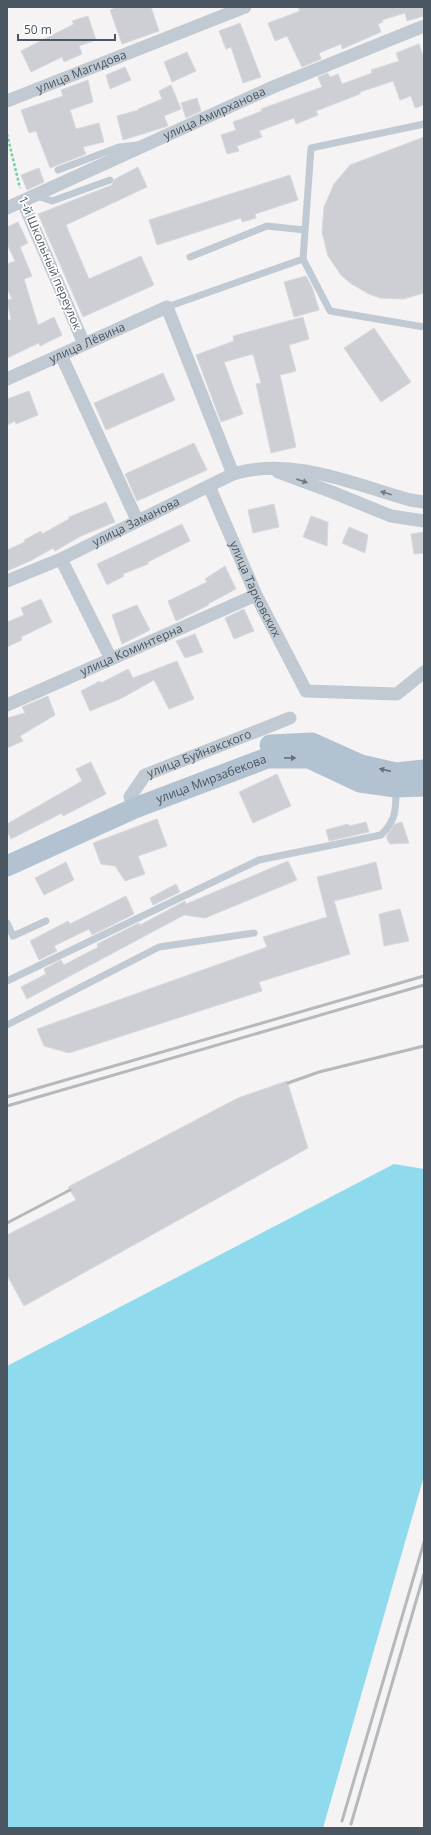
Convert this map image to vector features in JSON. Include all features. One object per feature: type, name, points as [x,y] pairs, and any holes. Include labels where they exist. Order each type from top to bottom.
[{"type":"main road","name":"улица Мирзабекова","points":[[7,866],[133,803],[263,745],[312,743],[361,764],[396,773],[424,770]]},
{"type":"main road","name":"улица Мирзабекова","points":[[7,852],[133,803],[266,758],[309,758],[360,782],[396,787],[424,786]]},
{"type":"street","name":"улица Магидова","points":[[7,101],[245,7]]},
{"type":"street","name":"улица Амирханова","points":[[7,208],[37,196],[273,87],[424,26]]},
{"type":"street","name":"1-й Школьный переулок","points":[[23,202],[84,344]]},
{"type":"street","name":"улица Лёвина","points":[[7,379],[167,307]]},
{"type":"street","points":[[167,307],[233,474]]},
{"type":"street","points":[[61,355],[137,520]]},
{"type":"street","name":"улица Заманова","points":[[265,468],[332,492],[391,516],[424,521]]},
{"type":"street","name":"улица Заманова","points":[[7,581],[61,558],[233,474],[248,469],[265,468],[306,470],[410,500],[424,502]]},
{"type":"street","name":"улица Тарковских","points":[[209,486],[256,595],[306,691],[397,694],[424,672]]},
{"type":"street","points":[[61,558],[111,659]]},
{"type":"street","name":"улица Коминтерна","points":[[7,705],[256,595]]},
{"type":"street","name":"улица Буйнакского","points":[[133,803],[145,775],[290,718]]},
{"type":"lane","points":[[424,124],[311,148],[303,259],[330,311],[424,327]]},
{"type":"lane","points":[[58,170],[118,147],[147,144]]},
{"type":"lane","points":[[37,196],[52,201],[110,180]]},
{"type":"lane","points":[[190,257],[267,226],[305,230]]},
{"type":"lane","points":[[167,307],[303,259]]},
{"type":"lane","points":[[7,981],[259,860],[381,835],[389,828],[396,810],[396,787]]},
{"type":"lane","points":[[7,922],[14,936],[46,921]]},
{"type":"lane","points":[[7,1025],[159,947],[254,933]]},
{"type":"path","name":"1-й Школьный переулок","points":[[7,134],[23,202]]},
{"type":"water","points":[[394,1164],[424,1169],[424,1476],[323,1828],[7,1828],[7,1366]]},
{"type":"building","points":[[118,7],[151,7],[159,31],[122,44],[110,10]]},
{"type":"building","points":[[298,7],[424,7],[424,16],[407,21],[405,13],[382,20],[383,22],[378,24],[381,32],[342,49],[341,44],[319,53],[321,59],[302,67],[287,36],[275,41],[268,23],[300,11]]},
{"type":"building","points":[[88,16],[96,40],[79,46],[82,54],[64,62],[62,57],[31,72],[21,51],[74,24],[72,21]]},
{"type":"building","points":[[240,23],[261,77],[243,83],[231,47],[226,49],[219,31]]},
{"type":"building","points":[[419,44],[424,58],[424,105],[415,108],[411,96],[400,100],[393,81],[360,92],[360,94],[316,111],[318,115],[296,124],[294,118],[259,131],[262,137],[237,146],[239,151],[227,154],[221,135],[236,130],[233,122],[262,111],[261,109],[322,87],[318,77],[328,73],[330,77],[338,74],[342,84],[372,73],[371,70],[399,61],[396,53]]},
{"type":"building","points":[[187,52],[196,71],[172,82],[164,62]]},
{"type":"building","points":[[125,67],[131,80],[110,89],[106,75]]},
{"type":"building","points":[[88,80],[93,102],[70,110],[76,129],[99,123],[104,142],[83,147],[86,154],[50,168],[36,131],[29,133],[21,110],[63,96],[61,90]]},
{"type":"building","points":[[171,85],[181,109],[164,116],[168,126],[123,140],[117,116],[139,110],[138,109],[162,99],[159,91]]},
{"type":"building","points":[[197,98],[201,111],[186,118],[181,103]]},
{"type":"building","points":[[424,137],[424,293],[403,299],[380,298],[369,294],[350,283],[341,275],[328,256],[322,232],[324,207],[334,184],[350,165]]},
{"type":"building","points":[[138,167],[147,187],[66,225],[89,279],[141,256],[154,285],[83,317],[38,214],[112,185],[115,179]]},
{"type":"building","points":[[39,168],[44,182],[27,190],[21,175]]},
{"type":"building","points":[[290,175],[298,200],[255,214],[256,218],[242,222],[241,218],[157,245],[149,220]]},
{"type":"building","points":[[18,222],[28,243],[20,247],[32,276],[24,279],[38,325],[54,317],[62,335],[40,346],[39,343],[7,358],[7,320],[11,320],[7,300],[12,299],[7,288],[7,264],[15,261],[7,244],[7,227]]},
{"type":"building","points":[[306,276],[312,287],[319,310],[294,317],[284,282]]},
{"type":"building","points":[[303,317],[309,339],[289,345],[296,371],[280,375],[296,447],[271,453],[256,384],[261,383],[253,354],[224,362],[243,414],[221,422],[196,355],[234,341],[233,336]]},
{"type":"building","points":[[374,328],[411,382],[381,402],[344,348]]},
{"type":"building","points":[[163,373],[175,400],[106,430],[94,403]]},
{"type":"building","points":[[29,391],[38,415],[16,424],[15,421],[7,425],[7,399]]},
{"type":"building","points":[[194,443],[207,470],[137,501],[125,474]]},
{"type":"building","points":[[106,502],[115,522],[81,536],[55,551],[53,548],[30,561],[7,571],[7,550],[25,542],[24,540],[41,531],[42,534],[69,519],[69,517]]},
{"type":"building","points":[[274,504],[279,527],[253,533],[248,510]]},
{"type":"building","points":[[311,516],[328,522],[327,546],[303,537]]},
{"type":"building","points":[[182,524],[190,541],[148,562],[148,564],[123,574],[124,576],[107,585],[97,564]]},
{"type":"building","points":[[349,527],[368,535],[365,553],[342,543]]},
{"type":"building","points":[[424,532],[424,553],[414,554],[411,534]]},
{"type":"building","points":[[225,566],[236,589],[208,604],[209,605],[176,621],[168,601],[207,582],[205,579]]},
{"type":"building","points":[[41,599],[52,622],[21,637],[22,640],[7,647],[7,622],[24,615],[21,608]]},
{"type":"building","points":[[137,605],[150,630],[122,644],[112,615]]},
{"type":"building","points":[[244,609],[254,631],[234,639],[225,618]]},
{"type":"building","points":[[195,634],[203,652],[185,658],[176,641]]},
{"type":"building","points":[[177,661],[194,699],[169,709],[154,680],[122,698],[90,711],[81,691],[100,681],[101,683],[128,669],[133,678]]},
{"type":"building","points":[[48,696],[55,715],[20,736],[23,741],[7,748],[7,718],[25,713],[22,707]]},
{"type":"building","points":[[91,762],[106,794],[63,816],[62,813],[11,839],[7,831],[7,824],[82,781],[76,769]]},
{"type":"building","points":[[277,774],[291,806],[253,823],[239,792]]},
{"type":"building","points":[[157,819],[167,846],[138,856],[145,874],[125,881],[115,866],[101,864],[93,843]]},
{"type":"building","points":[[366,822],[369,832],[329,841],[326,830],[348,824],[349,826]]},
{"type":"building","points":[[402,822],[409,843],[390,844],[386,837],[395,824]]},
{"type":"building","points":[[288,861],[297,880],[205,918],[184,915],[27,999],[21,987],[46,974],[44,969],[61,960],[64,965],[98,947],[97,944],[139,923],[140,925],[185,901],[186,904]]},
{"type":"building","points":[[66,862],[74,880],[44,895],[35,878]]},
{"type":"building","points":[[376,862],[382,889],[334,901],[350,954],[259,982],[262,991],[69,1053],[44,1046],[37,1029],[267,947],[263,937],[327,917],[317,877]]},
{"type":"building","points":[[176,884],[180,892],[153,905],[150,898]]},
{"type":"building","points":[[126,896],[134,914],[92,935],[89,929],[54,946],[57,951],[39,960],[30,941],[68,921],[70,924]]},
{"type":"building","points":[[400,909],[409,941],[384,946],[379,914]]},
{"type":"building","points":[[287,1081],[308,1148],[24,1306],[7,1275],[7,1235],[76,1200],[68,1187],[238,1098]]},
{"type":"railway","points":[[7,1097],[424,976]]},
{"type":"railway","points":[[7,1106],[424,985]]},
{"type":"railway","points":[[288,1083],[319,1072],[424,1046]]},
{"type":"railway","points":[[7,1223],[70,1190]]},
{"type":"railway","points":[[342,1821],[424,1542]]},
{"type":"railway","points":[[351,1824],[424,1574]]}]
